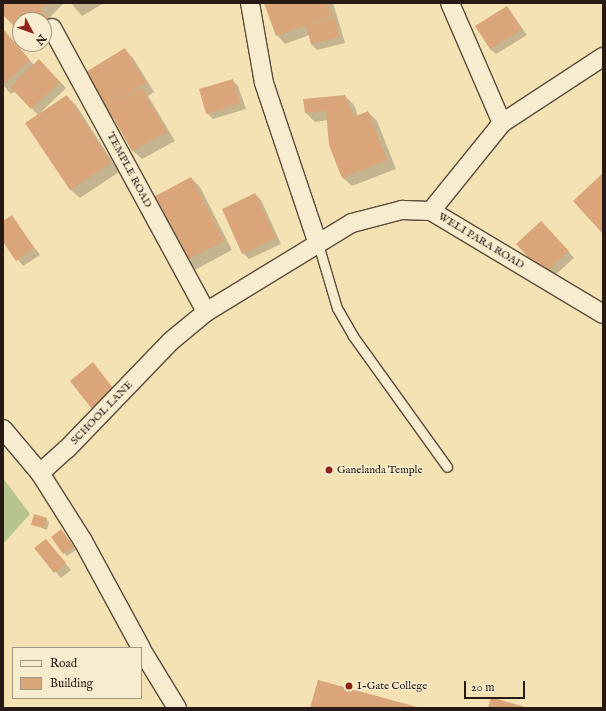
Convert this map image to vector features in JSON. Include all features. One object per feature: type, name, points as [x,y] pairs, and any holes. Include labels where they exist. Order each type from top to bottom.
[{"type":"street","points":[[250,3],[264,82],[318,244]]},
{"type":"street","points":[[450,3],[502,123]]},
{"type":"street","name":"TEMPLE ROAD","points":[[52,28],[206,312]]},
{"type":"street","points":[[431,211],[502,123],[603,57]]},
{"type":"street","name":"WELI PARA ROAD","points":[[206,312],[352,223],[402,210],[431,211],[603,314]]},
{"type":"street","name":"SCHOOL LANE","points":[[40,473],[68,449],[171,342],[206,312]]},
{"type":"street","points":[[3,429],[40,473],[83,541],[140,647]]},
{"type":"street","points":[[142,650],[177,708]]},
{"type":"lane","points":[[318,244],[337,308],[350,331],[447,467]]},
{"type":"green space","points":[[3,478],[30,514],[3,544]]},
{"type":"building","points":[[3,3],[47,3],[40,10],[42,12],[12,12],[12,24],[3,15]]},
{"type":"building","points":[[264,3],[327,3],[332,16],[276,36]]},
{"type":"building","points":[[507,6],[522,29],[490,49],[475,26]]},
{"type":"building","points":[[335,18],[339,37],[311,44],[306,25]]},
{"type":"building","points":[[3,29],[12,39],[12,52],[23,52],[30,60],[3,85]]},
{"type":"building","points":[[125,48],[146,83],[117,101],[142,88],[167,132],[132,151],[107,107],[102,110],[81,75]]},
{"type":"building","points":[[39,59],[60,82],[31,109],[10,87]]},
{"type":"building","points":[[233,79],[240,103],[206,114],[199,89]]},
{"type":"building","points":[[67,95],[111,163],[70,190],[25,123]]},
{"type":"building","points":[[345,95],[354,117],[368,111],[387,160],[342,178],[329,145],[326,111],[305,113],[303,99]]},
{"type":"building","points":[[603,173],[603,234],[573,201]]},
{"type":"building","points":[[191,177],[224,241],[181,263],[148,200]]},
{"type":"building","points":[[255,193],[276,238],[242,254],[222,209]]},
{"type":"building","points":[[12,215],[34,248],[16,261],[3,242],[3,221]]},
{"type":"building","points":[[541,221],[569,251],[548,270],[529,258],[516,244]]},
{"type":"building","points":[[93,362],[115,391],[92,409],[70,381]]},
{"type":"building","points":[[34,514],[47,518],[44,528],[31,525]]},
{"type":"building","points":[[61,529],[74,547],[63,554],[51,537]]},
{"type":"building","points":[[46,539],[66,563],[54,573],[34,548]]},
{"type":"building","points":[[318,680],[421,708],[310,708]]},
{"type":"building","points":[[491,697],[528,708],[488,708]]},
{"type":"place","name":"Ganelanda Temple","points":[[329,470]]},
{"type":"place","name":"I-Gate College","points":[[349,686]]}]
